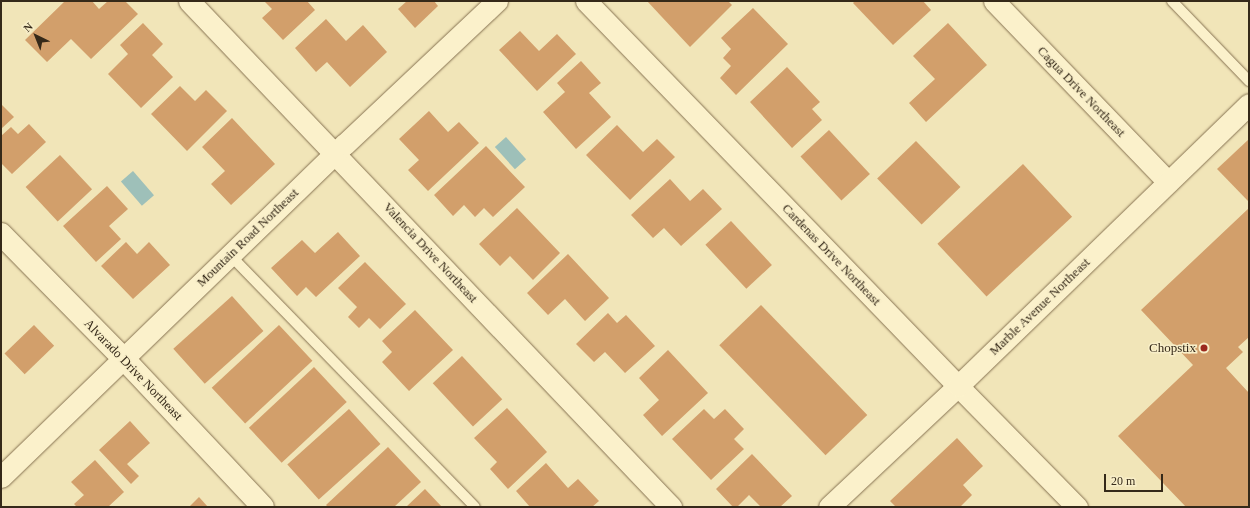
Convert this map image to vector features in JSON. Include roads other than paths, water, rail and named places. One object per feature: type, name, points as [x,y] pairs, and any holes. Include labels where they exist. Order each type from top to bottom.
[{"type":"street","name":"Valencia Drive Northeast","points":[[189,1],[671,507]]},
{"type":"street","name":"Mountain Road Northeast","points":[[1,477],[335,153],[496,1]]},
{"type":"street","name":"Cardenas Drive Northeast","points":[[586,1],[1077,507]]},
{"type":"street","name":"Cagua Drive Northeast","points":[[994,1],[1168,182]]},
{"type":"street","name":"Marble Avenue Northeast","points":[[829,507],[958,386],[1249,104]]},
{"type":"street","name":"Alvarado Drive Northeast","points":[[1,234],[124,359],[263,507]]},
{"type":"lane","points":[[1172,1],[1249,81]]},
{"type":"lane","points":[[230,255],[475,507]]},
{"type":"water","points":[[506,137],[526,159],[515,169],[495,147]]},
{"type":"water","points":[[133,171],[154,195],[142,206],[121,181]]},
{"type":"place","name":"Chopstix","points":[[1204,348]]}]
